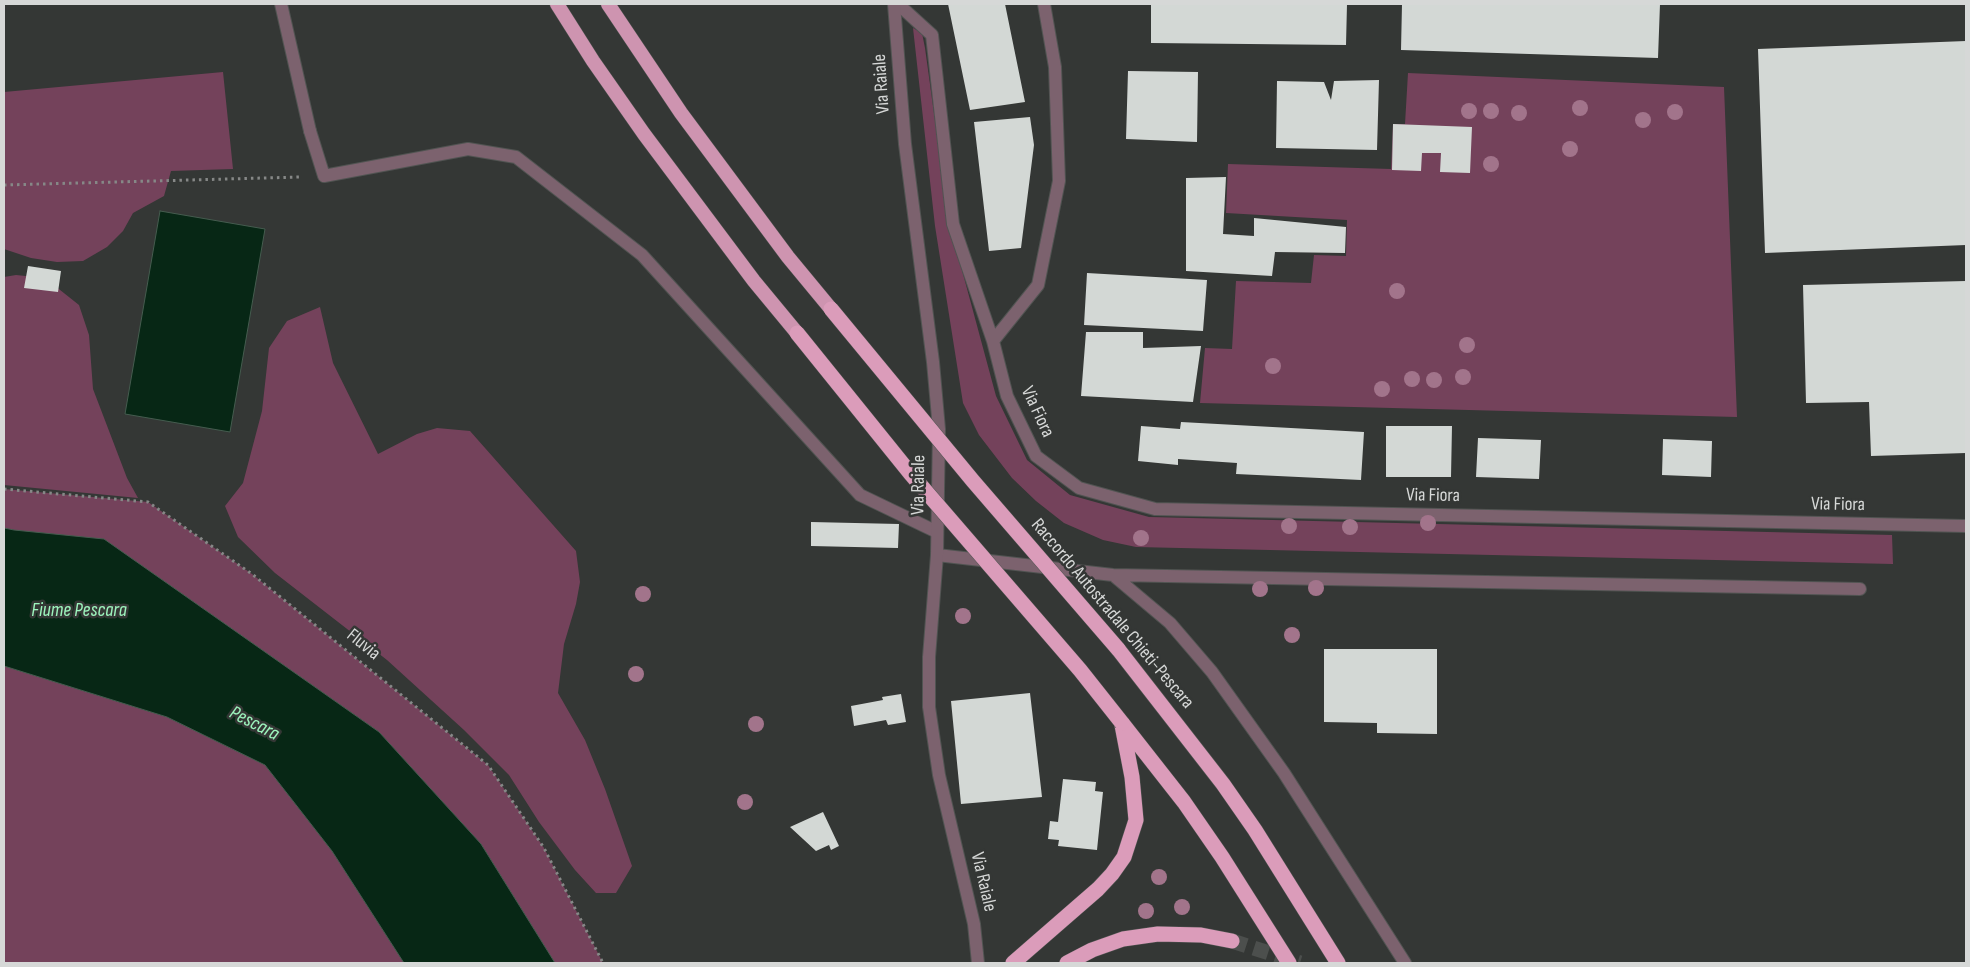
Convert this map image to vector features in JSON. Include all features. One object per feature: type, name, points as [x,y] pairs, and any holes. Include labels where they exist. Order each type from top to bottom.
[{"type":"highway","points":[[557,4],[593,61],[644,134],[754,281],[910,474],[1080,670],[1184,802],[1222,857],[1289,963]]},
{"type":"highway","points":[[608,4],[681,113],[788,257],[831,309]]},
{"type":"highway","name":"Raccordo Autostradale Chieti-Pescara","points":[[831,309],[973,481],[1118,650],[1223,784],[1255,830],[1338,962]]},
{"type":"highway","points":[[1013,963],[1098,889],[1124,857],[1136,820],[1132,777],[1122,723]]},
{"type":"highway","points":[[1067,963],[1092,950],[1123,939],[1158,934],[1200,935],[1232,941]]},
{"type":"street","points":[[281,4],[310,131],[324,176],[468,149],[516,157],[642,255],[860,495],[937,532]]},
{"type":"street","name":"Via Fiora","points":[[896,4],[932,35],[954,224],[993,340],[1007,396],[1036,456],[1079,488],[1155,509],[1966,526]]},
{"type":"street","name":"Via Raiale","points":[[896,4],[905,144],[933,362],[939,430],[937,555],[929,658],[929,707],[939,775],[974,924],[978,963]]},
{"type":"street","points":[[993,340],[1038,285],[1059,182],[1055,67],[1044,4]]},
{"type":"street","points":[[937,555],[1112,575],[1860,589]]},
{"type":"street","points":[[1112,575],[1170,623],[1212,672],[1284,772],[1405,963]]},
{"type":"path","points":[[4,185],[324,176]]},
{"type":"path","name":"Fluvia","points":[[4,489],[148,502],[252,574],[488,765],[544,848],[603,963]]},
{"type":"shaded area","points":[[913,28],[922,33],[949,222],[996,396],[1027,460],[1070,495],[1149,517],[1892,535],[1893,564],[1136,547],[1103,540],[1064,523],[1036,501],[1012,478],[979,435],[963,403],[935,226]]},
{"type":"shaded area","points":[[223,72],[233,169],[171,171],[164,196],[133,213],[123,231],[107,247],[83,261],[57,262],[31,258],[4,249],[4,92]]},
{"type":"shaded area","points":[[1408,73],[1724,87],[1737,417],[1200,403],[1205,348],[1232,349],[1236,281],[1311,283],[1314,255],[1346,256],[1347,220],[1226,213],[1228,164],[1391,169],[1393,124],[1405,124]]},
{"type":"shaded area","points":[[16,275],[45,278],[79,305],[89,335],[93,389],[127,478],[138,498],[4,485],[4,277]]},
{"type":"shaded area","points":[[320,307],[333,363],[378,454],[417,434],[437,428],[470,431],[576,551],[580,582],[576,604],[564,644],[558,693],[585,740],[605,789],[632,866],[616,893],[596,893],[575,870],[539,822],[509,775],[464,730],[387,660],[275,573],[238,537],[225,506],[243,483],[262,411],[269,348],[287,321]]},
{"type":"shaded area","points":[[4,489],[148,502],[252,574],[488,765],[544,848],[603,963],[555,963],[481,844],[379,732],[145,568],[4,528]]},
{"type":"shaded area","points":[[4,666],[167,717],[265,765],[332,851],[404,963],[4,963]]},
{"type":"water","points":[[160,211],[265,229],[230,432],[125,414]]},
{"type":"water","name":"Fiume Pescara","points":[[4,528],[104,539],[379,732],[481,844],[555,963],[404,963],[332,851],[265,765],[167,717],[4,666]]},
{"type":"building","points":[[948,4],[1005,4],[1025,102],[970,110]]},
{"type":"building","points":[[1151,4],[1347,4],[1346,45],[1151,43]]},
{"type":"building","points":[[1402,4],[1660,4],[1658,58],[1401,50]]},
{"type":"building","points":[[1966,41],[1966,245],[1765,253],[1758,49]]},
{"type":"building","points":[[1128,71],[1198,72],[1197,142],[1126,139]]},
{"type":"building","points":[[1379,80],[1377,150],[1276,148],[1277,81],[1324,82],[1331,100],[1334,81]]},
{"type":"building","points":[[1030,117],[1034,145],[1021,248],[989,251],[974,122]]},
{"type":"building","points":[[1393,124],[1472,127],[1470,173],[1440,172],[1441,153],[1422,153],[1421,171],[1392,170]]},
{"type":"building","points":[[1226,177],[1223,234],[1254,236],[1254,218],[1346,227],[1345,253],[1275,252],[1272,276],[1186,271],[1186,178]]},
{"type":"building","points":[[28,266],[61,271],[58,292],[24,288]]},
{"type":"building","points":[[1087,273],[1207,280],[1203,331],[1084,325]]},
{"type":"building","points":[[1966,281],[1966,453],[1871,456],[1869,402],[1806,403],[1803,285]]},
{"type":"building","points":[[1086,332],[1143,332],[1143,348],[1201,346],[1193,402],[1081,396]]},
{"type":"building","points":[[1181,422],[1364,432],[1361,480],[1236,474],[1237,463],[1178,459],[1178,465],[1138,461],[1141,426],[1180,429]]},
{"type":"building","points":[[1386,426],[1452,426],[1451,477],[1386,477]]},
{"type":"building","points":[[1478,438],[1541,440],[1539,479],[1476,477]]},
{"type":"building","points":[[1663,439],[1712,441],[1711,477],[1662,475]]},
{"type":"building","points":[[811,522],[899,524],[898,548],[811,546]]},
{"type":"building","points":[[1324,649],[1437,649],[1437,734],[1377,733],[1377,723],[1324,722]]},
{"type":"building","points":[[1030,693],[1042,797],[961,804],[951,701]]},
{"type":"building","points":[[901,694],[906,722],[888,725],[886,720],[854,726],[851,706],[883,700],[882,697]]},
{"type":"building","points":[[1063,779],[1096,782],[1095,791],[1103,792],[1097,850],[1058,846],[1059,840],[1048,839],[1050,821],[1058,822]]},
{"type":"building","points":[[823,812],[839,846],[831,850],[829,845],[816,851],[790,827]]},
{"type":"tunnel","points":[[1232,941],[1300,963]]},
{"type":"water label","name":"Pescara","points":[[254,724]]}]
